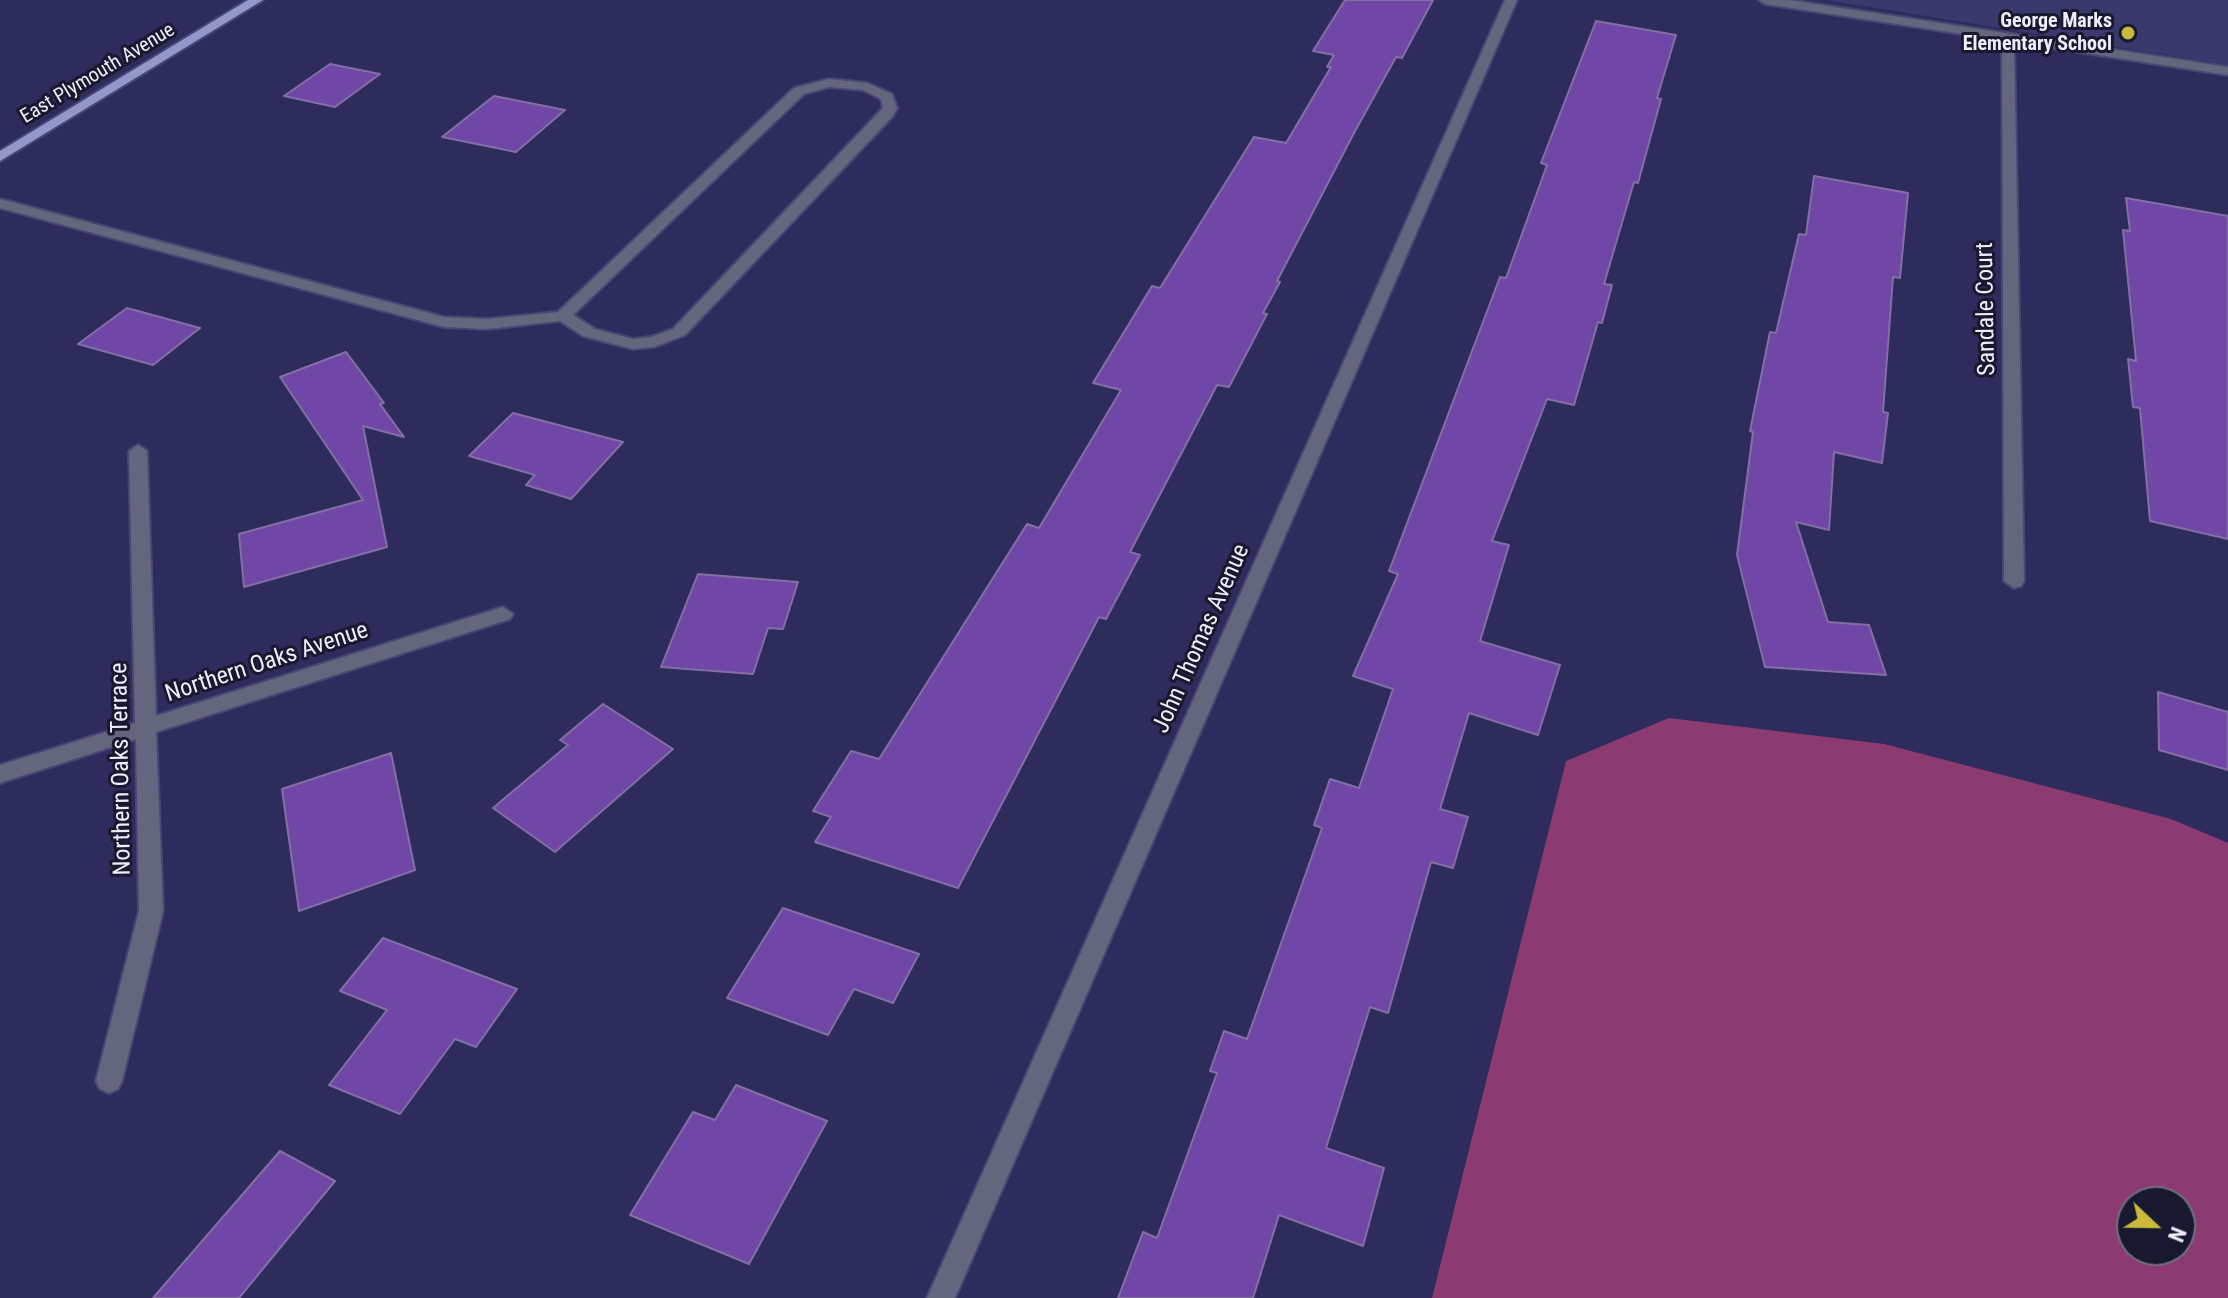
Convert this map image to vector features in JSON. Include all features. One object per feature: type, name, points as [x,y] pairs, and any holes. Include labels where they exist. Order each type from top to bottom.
[{"type":"main road","name":"East Plymouth Avenue","points":[[0,157],[257,0]]},
{"type":"street","name":"John Thomas Avenue","points":[[941,1298],[1511,0]]},
{"type":"street","points":[[1765,0],[2228,71]]},
{"type":"street","name":"Sandale Court","points":[[2008,37],[2014,581]]},
{"type":"street","points":[[0,203],[444,322],[487,324],[563,316],[799,91],[829,83],[848,83],[867,87],[887,97],[890,108],[886,116],[679,332],[654,342],[633,344],[589,333],[563,316]]},
{"type":"street","name":"Northern Oaks Terrace","points":[[109,1081],[151,911],[138,451]]},
{"type":"street","name":"Northern Oaks Avenue","points":[[0,774],[503,614]]},
{"type":"shaded area","name":"George Marks Elementary School","points":[[1827,0],[2228,0],[2228,65]]},
{"type":"shaded area","points":[[1669,718],[1884,744],[2171,819],[2228,843],[2228,1298],[1432,1298],[1566,761]]},
{"type":"building","points":[[1345,0],[1433,0],[1402,58],[1396,57],[1354,133],[1277,281],[1280,282],[1263,313],[1267,314],[1229,387],[1217,385],[1130,552],[1140,555],[1106,619],[1099,617],[958,888],[815,842],[831,817],[813,811],[851,751],[879,759],[1027,524],[1039,528],[1121,390],[1093,383],[1152,286],[1160,288],[1254,137],[1286,143],[1331,67],[1327,67],[1334,55],[1313,51]]},
{"type":"building","points":[[1596,21],[1676,35],[1657,98],[1661,99],[1638,183],[1634,182],[1604,284],[1612,285],[1602,323],[1598,322],[1574,405],[1547,399],[1492,541],[1509,545],[1480,641],[1560,665],[1538,735],[1469,713],[1440,809],[1468,817],[1453,868],[1431,862],[1388,1013],[1370,1007],[1326,1148],[1384,1168],[1363,1246],[1279,1215],[1253,1298],[1118,1298],[1143,1232],[1157,1238],[1217,1073],[1210,1071],[1224,1031],[1247,1039],[1322,828],[1314,825],[1330,779],[1359,788],[1393,689],[1353,676],[1398,574],[1389,571],[1500,277],[1506,278],[1547,165],[1541,163]]},
{"type":"building","points":[[330,64],[380,74],[335,107],[284,96]]},
{"type":"building","points":[[494,96],[565,110],[516,152],[442,137]]},
{"type":"building","points":[[1814,176],[1908,193],[1900,278],[1893,277],[1883,412],[1888,413],[1882,463],[1834,452],[1829,530],[1796,522],[1828,622],[1869,625],[1886,675],[1765,667],[1737,555],[1753,432],[1750,431],[1770,332],[1776,333],[1799,234],[1806,235]]},
{"type":"building","points":[[2126,198],[2228,216],[2228,539],[2150,521],[2140,408],[2133,407],[2128,359],[2136,361],[2123,230],[2130,231]]},
{"type":"building","points":[[127,308],[200,328],[153,365],[78,344]]},
{"type":"building","points":[[346,352],[384,403],[380,404],[404,437],[363,426],[387,547],[244,587],[239,534],[363,500],[280,377]]},
{"type":"building","points":[[513,413],[623,442],[571,499],[526,485],[535,475],[469,456]]},
{"type":"building","points":[[698,574],[798,582],[783,629],[768,628],[753,674],[661,667]]},
{"type":"building","points":[[2158,692],[2228,712],[2228,770],[2159,750]]},
{"type":"building","points":[[603,704],[673,749],[555,852],[493,808],[568,745],[560,740]]},
{"type":"building","points":[[391,753],[415,870],[299,911],[282,789]]},
{"type":"building","points":[[783,908],[919,954],[893,1003],[854,989],[828,1035],[727,998]]},
{"type":"building","points":[[383,938],[517,989],[476,1047],[455,1039],[400,1114],[329,1085],[387,1010],[340,991]]},
{"type":"building","points":[[736,1085],[827,1121],[749,1264],[630,1215],[693,1112],[715,1120]]},
{"type":"building","points":[[280,1151],[335,1181],[239,1298],[153,1298]]},
{"type":"place","name":"George Marks Elementary School","points":[[2128,33]]}]
